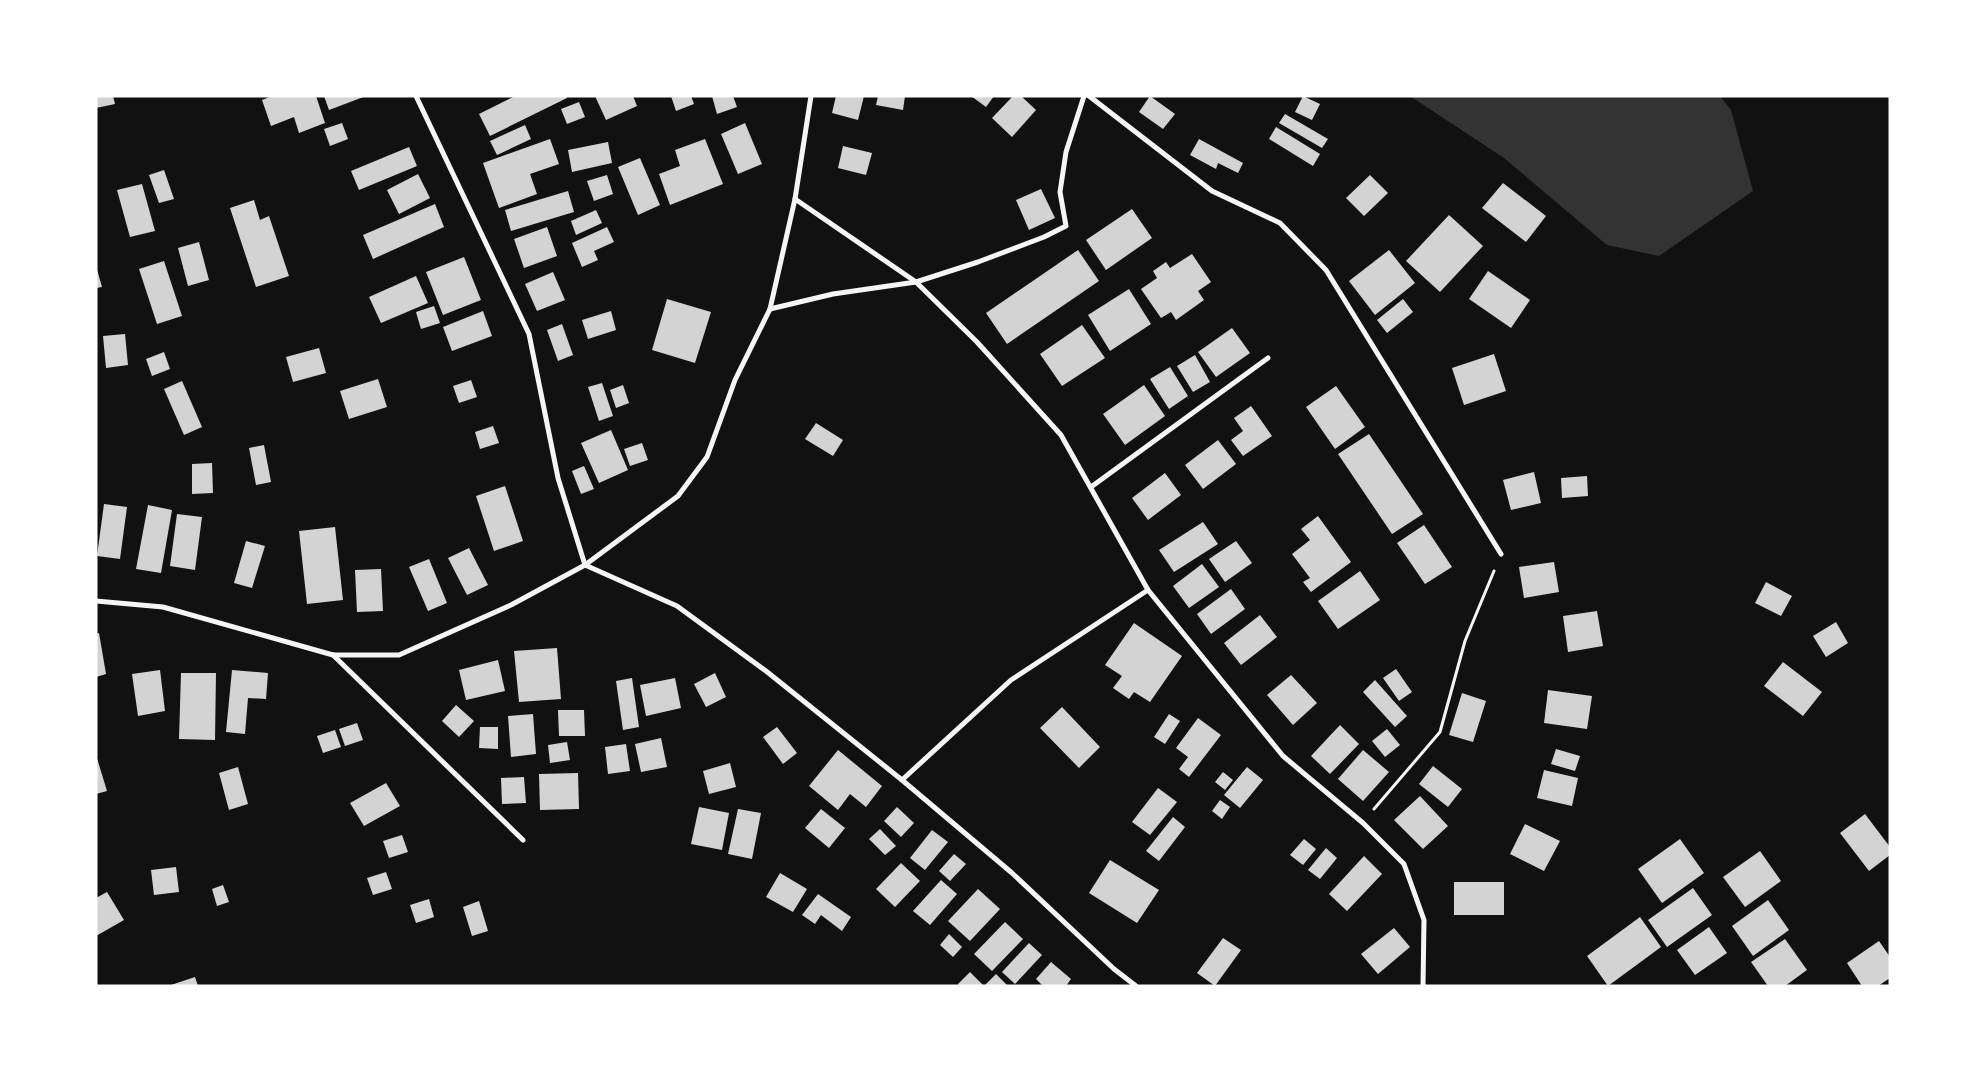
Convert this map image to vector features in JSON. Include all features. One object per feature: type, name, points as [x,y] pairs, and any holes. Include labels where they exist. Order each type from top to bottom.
[{"type":"street","points":[[416,96],[529,334],[558,478],[585,565],[677,606],[766,670],[902,780],[1012,873],[1114,968],[1136,986]]},
{"type":"street","points":[[96,601],[163,608],[333,655],[399,656],[511,605],[585,565],[678,496],[707,457],[735,380],[770,309],[795,199],[811,96]]},
{"type":"street","points":[[770,309],[833,294],[916,282],[978,262],[1044,237],[1066,226],[1060,192],[1066,152],[1084,96]]},
{"type":"street","points":[[1089,96],[1212,191],[1280,223],[1326,270],[1501,554]]},
{"type":"street","points":[[795,199],[916,282],[978,342],[1061,435],[1148,590],[1283,756],[1363,823],[1404,864],[1424,920],[1423,986]]},
{"type":"street","points":[[1090,488],[1268,358]]},
{"type":"street","points":[[902,780],[1011,680],[1148,590]]},
{"type":"street","points":[[333,655],[523,840]]},
{"type":"path","points":[[1363,823],[1440,732],[1464,640],[1501,554]]},
{"type":"shaded area","points":[[1410,96],[1720,96],[1731,110],[1753,191],[1659,256],[1607,245],[1504,158]]},
{"type":"building","points":[[96,96],[113,96],[115,104],[96,108]]},
{"type":"building","points":[[272,96],[316,96],[325,123],[299,133],[294,117],[271,126],[262,100]]},
{"type":"building","points":[[324,96],[366,96],[329,110]]},
{"type":"building","points":[[515,96],[566,96],[567,98],[490,136],[479,114]]},
{"type":"building","points":[[595,96],[633,96],[637,106],[606,120]]},
{"type":"building","points":[[671,96],[691,96],[694,104],[676,111]]},
{"type":"building","points":[[712,96],[733,96],[737,107],[717,114]]},
{"type":"building","points":[[836,96],[864,96],[858,120],[832,113]]},
{"type":"building","points":[[878,96],[905,96],[903,110],[876,105]]},
{"type":"building","points":[[971,96],[994,96],[986,107]]},
{"type":"building","points":[[1013,96],[1021,96],[1036,110],[1012,137],[992,118]]},
{"type":"building","points":[[1150,96],[1175,114],[1163,129],[1139,112]]},
{"type":"building","points":[[1303,96],[1320,104],[1312,120],[1295,112]]},
{"type":"building","points":[[579,102],[585,117],[567,124],[561,109]]},
{"type":"building","points":[[1285,114],[1328,139],[1322,148],[1279,123]]},
{"type":"building","points":[[342,123],[348,139],[330,146],[324,129]]},
{"type":"building","points":[[745,123],[762,164],[738,174],[721,134]]},
{"type":"building","points":[[525,125],[531,139],[497,155],[490,141]]},
{"type":"building","points":[[1276,127],[1320,154],[1313,166],[1269,139]]},
{"type":"building","points":[[550,139],[559,164],[530,174],[537,194],[499,208],[483,163]]},
{"type":"building","points":[[705,139],[723,184],[670,205],[659,174],[680,166],[675,150]]},
{"type":"building","points":[[1199,139],[1243,163],[1238,173],[1218,163],[1216,169],[1190,155]]},
{"type":"building","points":[[608,142],[612,163],[572,172],[568,150]]},
{"type":"building","points":[[843,146],[872,153],[866,175],[838,168]]},
{"type":"building","points":[[409,147],[417,166],[359,190],[351,171]]},
{"type":"building","points":[[640,158],[660,205],[638,215],[618,167]]},
{"type":"building","points":[[164,170],[174,199],[159,203],[149,175]]},
{"type":"building","points":[[418,174],[430,198],[399,214],[387,190]]},
{"type":"building","points":[[607,175],[613,194],[594,201],[587,181]]},
{"type":"building","points":[[1370,175],[1388,193],[1364,216],[1346,198]]},
{"type":"building","points":[[1503,183],[1546,216],[1526,242],[1482,208]]},
{"type":"building","points":[[142,184],[155,231],[130,237],[117,190]]},
{"type":"building","points":[[1041,189],[1055,218],[1029,230],[1016,200]]},
{"type":"building","points":[[568,191],[574,212],[511,231],[505,210]]},
{"type":"building","points":[[254,200],[260,220],[269,216],[289,276],[256,287],[230,208]]},
{"type":"building","points":[[435,204],[444,227],[373,259],[363,235]]},
{"type":"building","points":[[1132,209],[1152,238],[1106,270],[1086,240]]},
{"type":"building","points":[[596,210],[602,223],[576,235],[571,221]]},
{"type":"building","points":[[1449,215],[1483,246],[1440,292],[1406,261]]},
{"type":"building","points":[[547,227],[557,256],[524,268],[514,239]]},
{"type":"building","points":[[607,227],[614,242],[594,251],[598,260],[582,267],[572,243]]},
{"type":"building","points":[[199,242],[209,280],[188,286],[178,248]]},
{"type":"building","points":[[1078,250],[1099,281],[1007,344],[986,313]]},
{"type":"building","points":[[1389,250],[1415,283],[1375,315],[1349,281]]},
{"type":"building","points":[[1192,254],[1211,282],[1198,291],[1204,300],[1176,320],[1171,312],[1161,318],[1141,289],[1157,278],[1153,271],[1166,262],[1170,268]]},
{"type":"building","points":[[464,257],[481,300],[443,315],[426,272]]},
{"type":"building","points":[[164,261],[182,316],[157,324],[139,269]]},
{"type":"building","points":[[96,266],[102,287],[96,288]]},
{"type":"building","points":[[1488,271],[1530,300],[1511,328],[1469,299]]},
{"type":"building","points":[[553,272],[565,300],[537,311],[525,284]]},
{"type":"building","points":[[416,276],[428,303],[381,323],[369,297]]},
{"type":"building","points":[[1129,289],[1151,324],[1110,351],[1088,315]]},
{"type":"building","points":[[667,299],[711,312],[695,363],[652,350]]},
{"type":"building","points":[[1403,299],[1413,312],[1387,333],[1377,320]]},
{"type":"building","points":[[434,306],[440,323],[421,329],[416,312]]},
{"type":"building","points":[[483,311],[492,336],[452,351],[443,327]]},
{"type":"building","points":[[611,311],[616,330],[588,339],[582,320]]},
{"type":"building","points":[[562,324],[573,355],[558,361],[547,330]]},
{"type":"building","points":[[1082,325],[1105,358],[1062,386],[1040,354]]},
{"type":"building","points":[[1232,328],[1250,353],[1216,377],[1198,352]]},
{"type":"building","points":[[125,334],[128,365],[106,368],[103,336]]},
{"type":"building","points":[[319,348],[326,373],[293,382],[286,357]]},
{"type":"building","points":[[164,352],[170,369],[152,376],[146,359]]},
{"type":"building","points":[[1494,354],[1506,391],[1464,405],[1452,368]]},
{"type":"building","points":[[1195,355],[1210,382],[1193,392],[1177,366]]},
{"type":"building","points":[[1170,367],[1188,396],[1169,409],[1150,379]]},
{"type":"building","points":[[378,379],[387,407],[349,419],[340,391]]},
{"type":"building","points":[[471,380],[477,397],[459,403],[453,386]]},
{"type":"building","points":[[182,381],[202,427],[184,435],[164,389]]},
{"type":"building","points":[[602,383],[613,416],[599,421],[588,387]]},
{"type":"building","points":[[623,385],[629,403],[616,408],[610,390]]},
{"type":"building","points":[[1144,385],[1165,416],[1125,445],[1103,414]]},
{"type":"building","points":[[1336,386],[1365,427],[1335,449],[1306,407]]},
{"type":"building","points":[[1251,406],[1272,436],[1243,456],[1231,440],[1243,431],[1234,418]]},
{"type":"building","points":[[816,423],[843,440],[833,456],[805,439]]},
{"type":"building","points":[[493,426],[499,443],[480,449],[475,432]]},
{"type":"building","points":[[611,430],[628,470],[599,483],[581,443]]},
{"type":"building","points":[[1369,434],[1423,514],[1392,534],[1338,454]]},
{"type":"building","points":[[1218,440],[1236,464],[1203,489],[1185,465]]},
{"type":"building","points":[[642,443],[648,460],[630,466],[624,449]]},
{"type":"building","points":[[264,445],[271,482],[256,485],[249,448]]},
{"type":"building","points":[[212,463],[213,493],[192,494],[192,464]]},
{"type":"building","points":[[584,466],[594,489],[581,494],[572,471]]},
{"type":"building","points":[[1534,472],[1541,503],[1511,510],[1503,480]]},
{"type":"building","points":[[1165,473],[1181,495],[1148,520],[1132,498]]},
{"type":"building","points":[[1587,476],[1588,496],[1562,498],[1561,478]]},
{"type":"building","points":[[505,486],[523,541],[494,551],[476,496]]},
{"type":"building","points":[[104,504],[127,507],[120,559],[97,556]]},
{"type":"building","points":[[148,505],[172,510],[161,573],[136,569]]},
{"type":"building","points":[[177,514],[202,517],[195,570],[170,566]]},
{"type":"building","points":[[1318,516],[1351,562],[1311,592],[1303,582],[1310,578],[1292,554],[1310,540],[1301,529]]},
{"type":"building","points":[[1203,522],[1218,544],[1174,572],[1159,550]]},
{"type":"building","points":[[1424,525],[1452,567],[1425,584],[1397,543]]},
{"type":"building","points":[[335,527],[343,600],[307,604],[299,531]]},
{"type":"building","points":[[246,541],[265,546],[252,588],[234,583]]},
{"type":"building","points":[[1236,541],[1252,563],[1225,582],[1209,559]]},
{"type":"building","points":[[469,548],[488,585],[467,595],[448,558]]},
{"type":"building","points":[[429,559],[447,603],[428,611],[409,567]]},
{"type":"building","points":[[1554,562],[1559,592],[1524,598],[1519,567]]},
{"type":"building","points":[[1202,564],[1219,587],[1189,608],[1173,586]]},
{"type":"building","points":[[381,569],[383,611],[357,612],[355,570]]},
{"type":"building","points":[[1360,571],[1380,600],[1338,629],[1318,601]]},
{"type":"building","points":[[1766,582],[1792,596],[1781,616],[1755,603]]},
{"type":"building","points":[[1231,589],[1245,609],[1211,634],[1197,614]]},
{"type":"building","points":[[1597,611],[1603,646],[1568,652],[1563,616]]},
{"type":"building","points":[[1260,615],[1277,637],[1241,665],[1224,643]]},
{"type":"building","points":[[1836,622],[1848,643],[1826,657],[1813,636]]},
{"type":"building","points":[[1134,623],[1182,656],[1150,702],[1134,692],[1129,699],[1113,688],[1122,676],[1105,665]]},
{"type":"building","points":[[99,633],[106,674],[96,677],[96,634]]},
{"type":"building","points":[[557,648],[561,699],[519,702],[514,651]]},
{"type":"building","points":[[498,660],[505,691],[466,700],[459,670]]},
{"type":"building","points":[[1783,662],[1822,692],[1803,716],[1764,686]]},
{"type":"building","points":[[1396,669],[1412,692],[1399,701],[1383,678]]},
{"type":"building","points":[[160,670],[165,711],[138,716],[132,674]]},
{"type":"building","points":[[232,670],[268,673],[266,699],[248,698],[245,734],[226,732]]},
{"type":"building","points":[[181,673],[216,673],[215,740],[179,739]]},
{"type":"building","points":[[715,673],[726,697],[706,707],[694,684]]},
{"type":"building","points":[[1291,675],[1317,703],[1293,725],[1267,695]]},
{"type":"building","points":[[632,678],[639,727],[623,730],[616,681]]},
{"type":"building","points":[[675,678],[681,708],[646,716],[640,685]]},
{"type":"building","points":[[1375,680],[1407,716],[1395,727],[1363,692]]},
{"type":"building","points":[[1548,690],[1592,696],[1587,729],[1544,723]]},
{"type":"building","points":[[1462,693],[1486,701],[1473,742],[1449,735]]},
{"type":"building","points":[[456,705],[474,721],[459,737],[442,721]]},
{"type":"building","points":[[1062,707],[1100,747],[1079,768],[1040,728]]},
{"type":"building","points":[[558,710],[584,710],[585,736],[559,736]]},
{"type":"building","points":[[533,714],[536,754],[511,757],[508,716]]},
{"type":"building","points":[[1169,714],[1180,721],[1165,744],[1154,737]]},
{"type":"building","points":[[1198,718],[1221,735],[1189,777],[1179,769],[1188,757],[1176,748]]},
{"type":"building","points":[[357,723],[363,740],[345,746],[339,729]]},
{"type":"building","points":[[1340,725],[1359,744],[1330,774],[1311,756]]},
{"type":"building","points":[[480,727],[498,727],[498,749],[479,748]]},
{"type":"building","points":[[777,727],[797,753],[783,764],[763,737]]},
{"type":"building","points":[[1387,729],[1400,745],[1385,757],[1372,741]]},
{"type":"building","points":[[335,730],[341,747],[323,753],[317,736]]},
{"type":"building","points":[[661,738],[667,767],[641,772],[635,744]]},
{"type":"building","points":[[567,742],[570,760],[550,763],[548,745]]},
{"type":"building","points":[[626,744],[630,771],[608,774],[605,747]]},
{"type":"building","points":[[1556,749],[1580,756],[1575,771],[1551,764]]},
{"type":"building","points":[[838,750],[882,786],[866,807],[850,794],[838,810],[809,786]]},
{"type":"building","points":[[1363,750],[1389,772],[1363,801],[1338,779]]},
{"type":"building","points":[[96,755],[107,791],[96,794]]},
{"type":"building","points":[[730,763],[736,787],[709,794],[703,771]]},
{"type":"building","points":[[1433,766],[1462,789],[1448,807],[1419,784]]},
{"type":"building","points":[[238,767],[248,804],[229,810],[219,773]]},
{"type":"building","points":[[1247,767],[1263,780],[1240,808],[1224,795]]},
{"type":"building","points":[[1544,770],[1578,778],[1572,806],[1537,798]]},
{"type":"building","points":[[1223,772],[1233,780],[1225,790],[1215,782]]},
{"type":"building","points":[[578,773],[579,809],[540,810],[539,774]]},
{"type":"building","points":[[524,777],[526,803],[502,804],[501,778]]},
{"type":"building","points":[[386,783],[400,806],[364,826],[350,803]]},
{"type":"building","points":[[1158,788],[1177,802],[1150,835],[1132,822]]},
{"type":"building","points":[[1420,796],[1448,826],[1423,849],[1394,820]]},
{"type":"building","points":[[1220,800],[1230,807],[1222,819],[1212,811]]},
{"type":"building","points":[[699,807],[729,813],[722,850],[691,844]]},
{"type":"building","points":[[897,807],[914,823],[901,837],[884,821]]},
{"type":"building","points":[[738,809],[761,813],[752,859],[728,854]]},
{"type":"building","points":[[821,809],[845,828],[829,848],[805,828]]},
{"type":"building","points":[[1865,814],[1890,847],[1890,855],[1869,871],[1840,833]]},
{"type":"building","points":[[1173,817],[1185,827],[1159,861],[1146,851]]},
{"type":"building","points":[[1525,824],[1560,841],[1544,871],[1510,854]]},
{"type":"building","points":[[880,829],[896,846],[885,855],[869,839]]},
{"type":"building","points":[[932,830],[948,842],[925,870],[910,858]]},
{"type":"building","points":[[402,835],[408,852],[389,858],[383,841]]},
{"type":"building","points":[[1304,839],[1316,849],[1303,865],[1290,855]]},
{"type":"building","points":[[1680,839],[1704,873],[1662,903],[1638,869]]},
{"type":"building","points":[[1326,848],[1337,858],[1320,879],[1308,870]]},
{"type":"building","points":[[1760,851],[1781,881],[1745,907],[1723,877]]},
{"type":"building","points":[[954,854],[966,864],[950,881],[939,871]]},
{"type":"building","points":[[1364,856],[1382,874],[1347,911],[1329,894]]},
{"type":"building","points":[[1110,860],[1159,890],[1137,923],[1089,893]]},
{"type":"building","points":[[901,863],[920,881],[895,907],[876,889]]},
{"type":"building","points":[[176,867],[179,892],[154,895],[151,870]]},
{"type":"building","points":[[386,872],[392,889],[373,895],[367,878]]},
{"type":"building","points":[[780,873],[807,889],[793,912],[766,897]]},
{"type":"building","points":[[941,880],[957,894],[930,925],[913,911]]},
{"type":"building","points":[[1454,882],[1504,882],[1504,915],[1454,915]]},
{"type":"building","points":[[223,885],[229,902],[217,906],[212,889]]},
{"type":"building","points":[[1693,888],[1712,915],[1667,947],[1648,920]]},
{"type":"building","points":[[978,889],[1000,909],[970,941],[948,921]]},
{"type":"building","points":[[107,892],[124,920],[96,936],[96,898]]},
{"type":"building","points":[[818,894],[851,917],[842,931],[821,915],[815,924],[802,915]]},
{"type":"building","points":[[429,899],[434,917],[416,923],[410,905]]},
{"type":"building","points":[[1768,900],[1789,930],[1753,956],[1732,926]]},
{"type":"building","points":[[479,901],[488,931],[472,936],[463,907]]},
{"type":"building","points":[[1640,917],[1661,947],[1608,986],[1587,956]]},
{"type":"building","points":[[1005,922],[1023,939],[992,971],[974,954]]},
{"type":"building","points":[[1709,927],[1727,953],[1695,975],[1677,950]]},
{"type":"building","points":[[1394,928],[1410,947],[1378,974],[1361,954]]},
{"type":"building","points":[[949,934],[962,947],[953,957],[940,945]]},
{"type":"building","points":[[1223,938],[1241,950],[1215,986],[1197,973]]},
{"type":"building","points":[[1785,939],[1807,970],[1785,986],[1768,986],[1751,962]]},
{"type":"building","points":[[1879,941],[1890,957],[1890,978],[1878,986],[1862,986],[1847,963]]},
{"type":"building","points":[[1029,943],[1042,955],[1015,984],[1002,972]]},
{"type":"building","points":[[1051,962],[1071,979],[1066,986],[1043,986],[1036,979]]},
{"type":"building","points":[[970,972],[984,986],[960,986],[958,984]]},
{"type":"building","points":[[996,974],[1008,986],[984,986]]},
{"type":"building","points":[[195,977],[198,986],[171,986],[171,985]]}]
